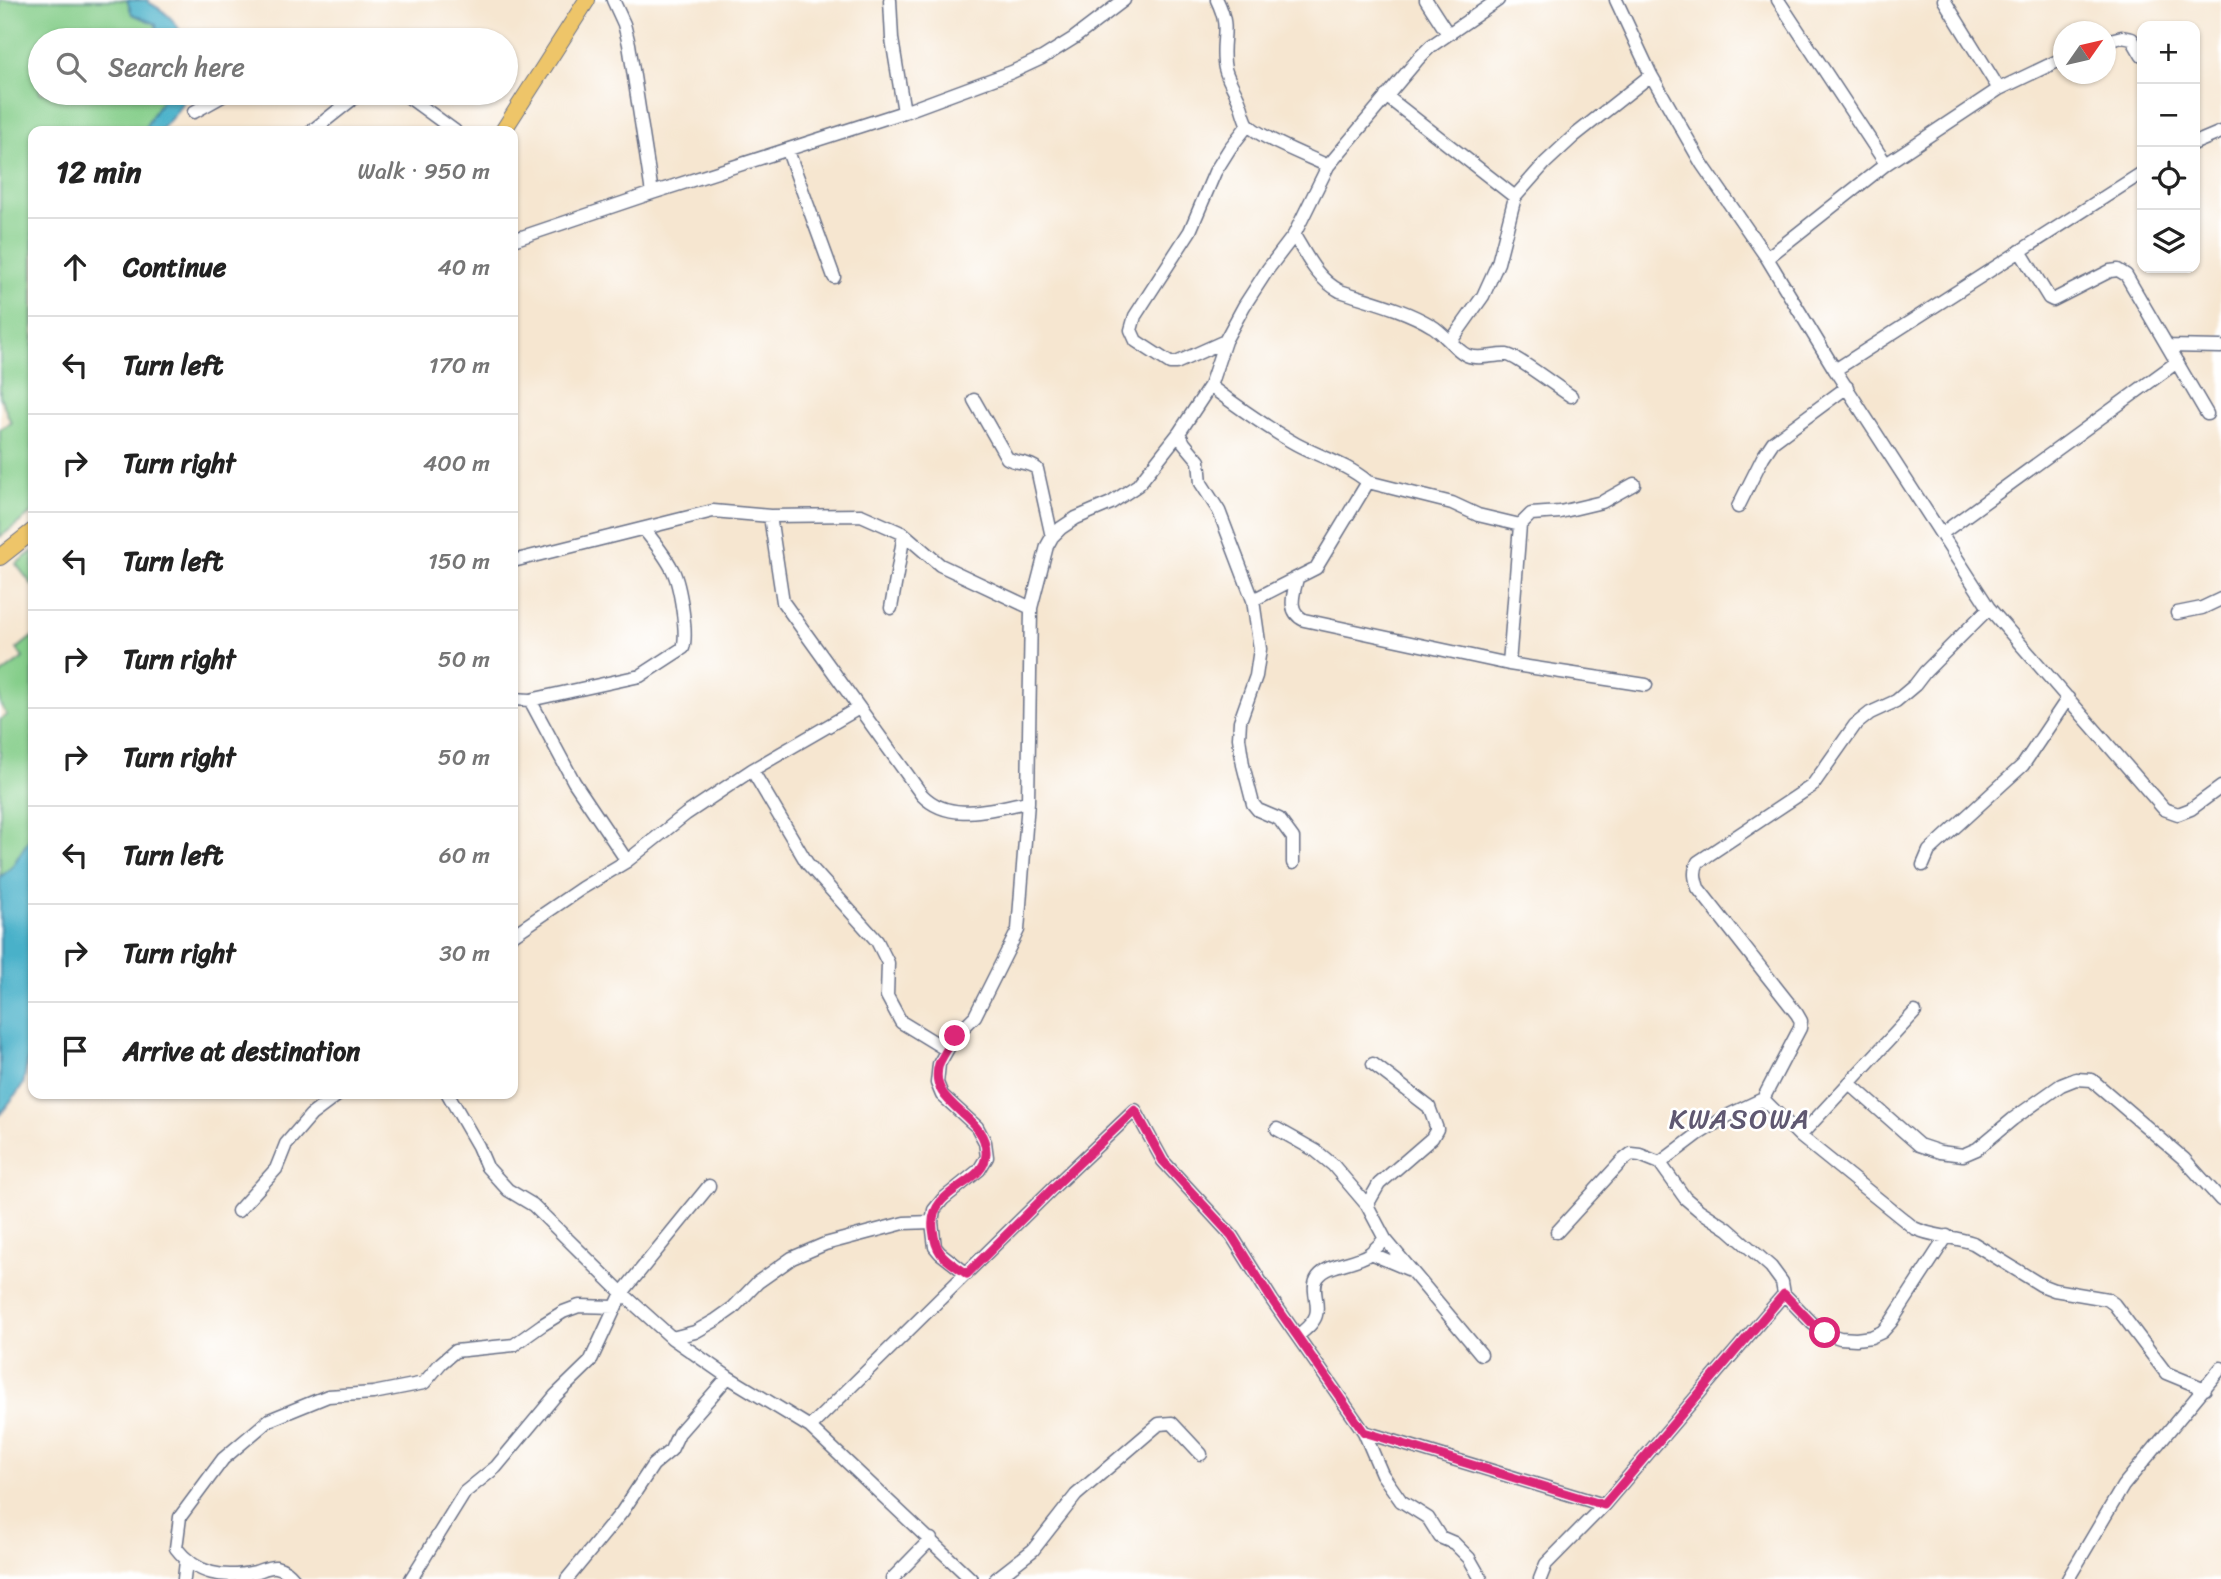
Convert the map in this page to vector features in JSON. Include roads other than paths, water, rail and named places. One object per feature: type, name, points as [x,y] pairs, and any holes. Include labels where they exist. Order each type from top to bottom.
[{"type":"main road","points":[[506,126],[587,0]]},
{"type":"main road","points":[[0,557],[28,535]]},
{"type":"street","points":[[613,0],[624,24],[629,44],[652,193]]},
{"type":"street","points":[[890,0],[892,39],[904,111]]},
{"type":"street","points":[[518,238],[904,111],[1012,72],[1042,58],[1074,38],[1124,0]]},
{"type":"street","points":[[1217,0],[1226,26],[1223,61],[1225,72],[1240,101],[1248,125],[1328,166]]},
{"type":"street","points":[[1426,0],[1448,34]]},
{"type":"street","points":[[967,1274],[935,1247],[932,1222],[934,1210],[943,1199],[979,1170],[986,1157],[985,1142],[977,1127],[942,1095],[937,1083],[939,1064],[955,1036],[975,1016],[1018,930],[1028,802],[1031,608],[1047,546],[1052,537],[1076,518],[1111,503],[1138,485],[1179,433],[1210,386],[1225,341],[1268,269],[1294,235],[1328,166],[1419,58],[1448,34],[1498,0]]},
{"type":"street","points":[[1616,0],[1651,75],[1702,164],[1767,258],[1835,370],[1989,608],[2164,809],[2178,814],[2191,809],[2221,787]]},
{"type":"street","points":[[1778,0],[1886,164]]},
{"type":"street","points":[[1944,0],[1999,89]]},
{"type":"street","points":[[2116,38],[2132,38],[2137,47]]},
{"type":"street","points":[[1767,258],[1886,164],[1999,89],[2053,63]]},
{"type":"street","points":[[1451,341],[1483,296],[1498,263],[1515,197],[1574,136],[1651,75]]},
{"type":"street","points":[[1386,96],[1515,197]]},
{"type":"street","points":[[194,112],[207,105]]},
{"type":"street","points":[[318,126],[345,105]]},
{"type":"street","points":[[419,105],[448,126]]},
{"type":"street","points":[[1225,341],[1173,363],[1167,362],[1136,341],[1131,330],[1135,316],[1190,231],[1216,172],[1248,125]]},
{"type":"street","points":[[2200,141],[2221,132]]},
{"type":"street","points":[[788,150],[834,277]]},
{"type":"street","points":[[1835,370],[2137,176]]},
{"type":"street","points":[[1294,235],[1312,266],[1329,285],[1434,327],[1467,356],[1508,355],[1518,358],[1571,396]]},
{"type":"street","points":[[2020,251],[2049,298],[2053,300],[2110,271],[2118,270],[2126,275],[2207,414]]},
{"type":"street","points":[[2168,346],[2221,347]]},
{"type":"street","points":[[1941,534],[2177,362]]},
{"type":"street","points":[[1210,386],[1242,410],[1297,444],[1358,473],[1368,482],[1452,503],[1478,516],[1520,525]]},
{"type":"street","points":[[1738,507],[1762,457],[1773,442],[1847,387]]},
{"type":"street","points":[[974,400],[1007,458],[1029,463],[1037,469],[1052,537]]},
{"type":"street","points":[[1179,433],[1199,461],[1201,483],[1219,511],[1253,600],[1260,649],[1256,676],[1240,721],[1242,765],[1258,810],[1279,819],[1293,838],[1293,863]]},
{"type":"street","points":[[1253,600],[1316,568],[1368,482]]},
{"type":"street","points":[[1509,664],[1520,525],[1531,514],[1560,512],[1602,502],[1634,484]]},
{"type":"street","points":[[518,560],[713,511],[770,516],[862,515],[904,534],[940,565],[1031,608]]},
{"type":"street","points":[[770,516],[783,602],[930,804],[955,812],[974,812],[1028,802]]},
{"type":"street","points":[[518,699],[530,700],[640,676],[682,648],[685,635],[676,579],[670,565],[644,529]]},
{"type":"street","points":[[891,608],[904,534]]},
{"type":"street","points":[[1297,578],[1292,603],[1297,616],[1304,620],[1509,664],[1646,685]]},
{"type":"street","points":[[2176,613],[2202,608],[2221,599]]},
{"type":"street","points":[[1660,1163],[1729,1115],[1763,1100],[1800,1028],[1801,1021],[1698,888],[1694,877],[1698,862],[1812,786],[1855,725],[1870,713],[1896,701],[1915,685],[1989,608]]},
{"type":"street","points":[[1923,865],[1929,851],[2024,765],[2068,698]]},
{"type":"street","points":[[530,700],[574,782],[628,861]]},
{"type":"street","points":[[518,928],[628,861],[686,814],[752,770],[859,708]]},
{"type":"street","points":[[752,770],[807,863],[877,941],[888,963],[887,996],[901,1022],[947,1051]]},
{"type":"street","points":[[1800,1136],[1915,1012]]},
{"type":"street","points":[[1367,1205],[1379,1184],[1432,1138],[1437,1129],[1429,1107],[1373,1064]]},
{"type":"street","points":[[1849,1083],[1919,1145],[1940,1152],[1963,1155],[1977,1149],[2061,1085],[2076,1080],[2092,1080],[2184,1159],[2221,1200]]},
{"type":"street","points":[[238,1211],[276,1169],[286,1144],[311,1115],[332,1099]]},
{"type":"street","points":[[451,1099],[487,1167],[508,1189],[533,1205],[672,1338],[728,1377],[810,1427],[971,1579]]},
{"type":"street","points":[[1763,1100],[1800,1136],[1914,1228],[1923,1233],[1962,1238],[2054,1290],[2107,1299],[2114,1304],[2166,1373],[2205,1389]]},
{"type":"street","points":[[810,1427],[1135,1110],[1163,1161],[1232,1236],[1364,1432],[1382,1474],[1401,1501],[1428,1518],[1440,1537],[1454,1543],[1469,1558],[1481,1579]]},
{"type":"street","points":[[1277,1129],[1316,1151],[1333,1166],[1367,1205],[1385,1239],[1481,1354]]},
{"type":"street","points":[[1557,1232],[1622,1161],[1631,1154],[1640,1155],[1660,1163],[1685,1198],[1728,1229],[1772,1267],[1782,1282],[1784,1294],[1812,1323],[1825,1333],[1856,1339],[1882,1332],[1891,1322],[1947,1237]]},
{"type":"street","points":[[411,1579],[465,1492],[496,1467],[555,1396],[590,1362],[622,1293],[709,1186]]},
{"type":"street","points":[[672,1338],[695,1332],[733,1308],[758,1282],[792,1258],[825,1244],[904,1223],[932,1222]]},
{"type":"street","points":[[1298,1336],[1314,1321],[1317,1314],[1315,1287],[1320,1275],[1370,1253],[1385,1239]]},
{"type":"street","points":[[1370,1253],[1410,1270]]},
{"type":"street","points":[[1540,1579],[1546,1564],[1604,1505],[1784,1294]]},
{"type":"street","points":[[294,1579],[287,1571],[274,1566],[233,1576],[202,1571],[186,1561],[176,1548],[180,1517],[223,1459],[269,1420],[328,1396],[373,1393],[424,1382],[455,1351],[514,1345],[552,1318],[579,1306],[615,1307]]},
{"type":"street","points":[[2068,1579],[2123,1486],[2221,1368]]},
{"type":"street","points":[[567,1579],[622,1512],[653,1465],[671,1450],[679,1433],[728,1377]]},
{"type":"street","points":[[996,1579],[1033,1550],[1076,1495],[1159,1424],[1172,1423],[1201,1454]]},
{"type":"street","points":[[1364,1432],[1604,1505]]},
{"type":"street","points":[[892,1579],[931,1539]]},
{"type":"street","points":[[184,1579],[186,1561]]},
{"type":"water","points":[[127,0],[149,0],[148,2],[164,12],[178,28],[157,28],[156,24],[132,14]]},
{"type":"water","points":[[159,105],[181,105],[164,126],[146,126]]},
{"type":"water","points":[[28,841],[28,1060],[23,1085],[0,1115],[0,877],[12,867]]},
{"type":"district","name":"KWASOWA","points":[[1740,1118]]}]
